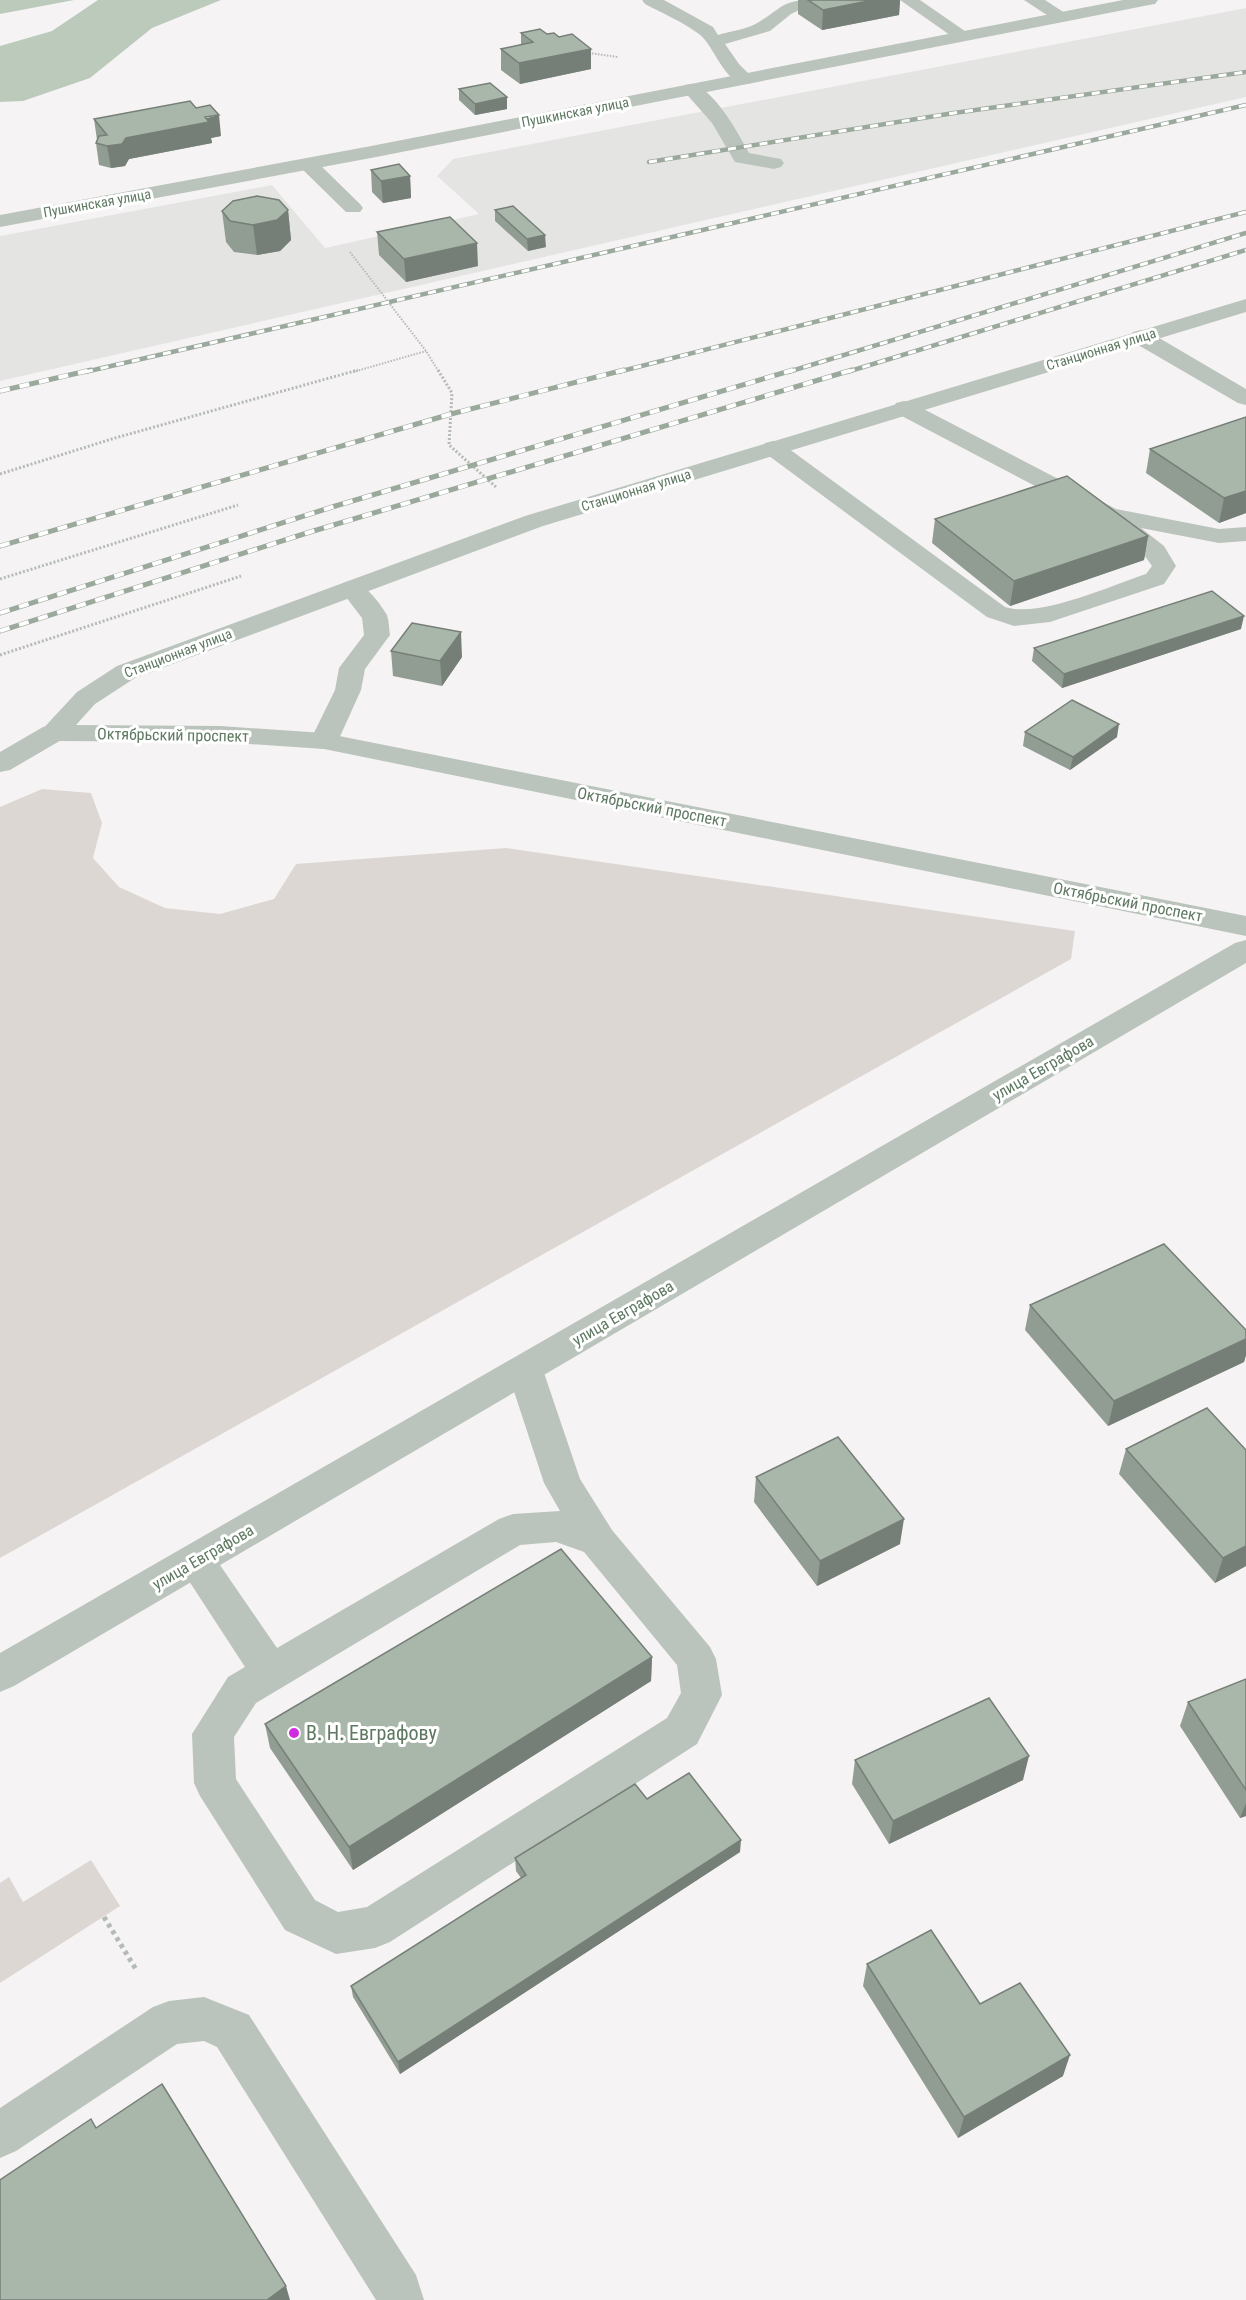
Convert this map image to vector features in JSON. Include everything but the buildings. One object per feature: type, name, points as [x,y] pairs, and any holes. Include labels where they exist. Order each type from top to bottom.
[{"type":"street","points":[[651,0],[707,31],[716,41],[719,50],[745,79]]},
{"type":"street","points":[[716,41],[764,27],[785,10],[807,0]]},
{"type":"street","points":[[909,0],[963,36]]},
{"type":"street","points":[[1033,0],[1062,17]]},
{"type":"street","name":"Пушкинская улица","points":[[0,221],[308,164],[1149,0]]},
{"type":"street","points":[[691,89],[707,102],[723,122],[742,158],[774,163]]},
{"type":"street","points":[[308,164],[353,208]]},
{"type":"street","name":"Станционная улица","points":[[53,733],[86,698],[126,672],[534,521],[1246,305]]},
{"type":"street","points":[[1141,337],[1246,398]]},
{"type":"street","points":[[773,448],[996,612],[1014,618],[1041,616],[1155,579],[1164,566],[1155,551],[1107,514],[904,408]]},
{"type":"street","points":[[1107,514],[1219,536],[1246,534]]},
{"type":"street","points":[[324,741],[348,690],[352,668],[377,634],[375,617],[352,588]]},
{"type":"street","points":[[0,764],[53,733]]},
{"type":"street","name":"Октябрьский проспект","points":[[53,733],[220,734],[324,741],[1246,926]]},
{"type":"street","name":"улица Евграфова","points":[[0,1674],[1246,950]]},
{"type":"street","points":[[525,1370],[563,1483],[598,1541],[696,1659],[702,1695],[682,1731],[375,1927],[336,1933],[300,1915],[215,1783],[213,1734],[242,1690],[513,1530],[557,1526],[598,1541]]},
{"type":"street","points":[[195,1561],[271,1672]]},
{"type":"street","points":[[0,2135],[169,2023],[204,2019],[233,2031],[399,2292],[400,2300]]},
{"type":"path","points":[[353,208],[336,215],[330,226],[426,351],[452,393],[449,445],[534,521]]},
{"type":"path","points":[[0,474],[115,438],[426,351]]},
{"type":"path","points":[[0,579],[238,505]]},
{"type":"shaded area","points":[[0,0],[74,0],[0,14]]},
{"type":"shaded area","points":[[98,0],[221,0],[152,28],[90,78],[23,101],[0,102],[0,46],[52,31]]},
{"type":"shaded area","points":[[1246,8],[1246,97],[0,381],[0,236],[272,185],[325,248],[479,214],[437,176],[453,159]]},
{"type":"shaded area","points":[[42,789],[91,793],[102,823],[93,858],[119,887],[165,908],[220,914],[274,899],[296,864],[506,848],[1075,931],[1071,959],[0,1558],[0,807]]},
{"type":"shaded area","points":[[91,1860],[120,1906],[0,1983],[0,1883],[9,1877],[23,1902]]},
{"type":"railway","points":[[649,162],[954,113],[1246,72]]},
{"type":"railway","points":[[85,372],[1246,105]]},
{"type":"railway","points":[[618,372],[1246,212]]},
{"type":"railway","points":[[788,372],[1246,233]]},
{"type":"railway","points":[[847,372],[1246,250]]},
{"type":"railway","points":[[0,391],[91,370]]},
{"type":"railway","points":[[0,546],[451,414],[624,370]]},
{"type":"railway","points":[[0,613],[332,507],[793,370]]},
{"type":"railway","points":[[0,631],[310,532],[852,370]]},
{"type":"place","name":"В. Н. Евграфову","points":[[294,1733]]}]
